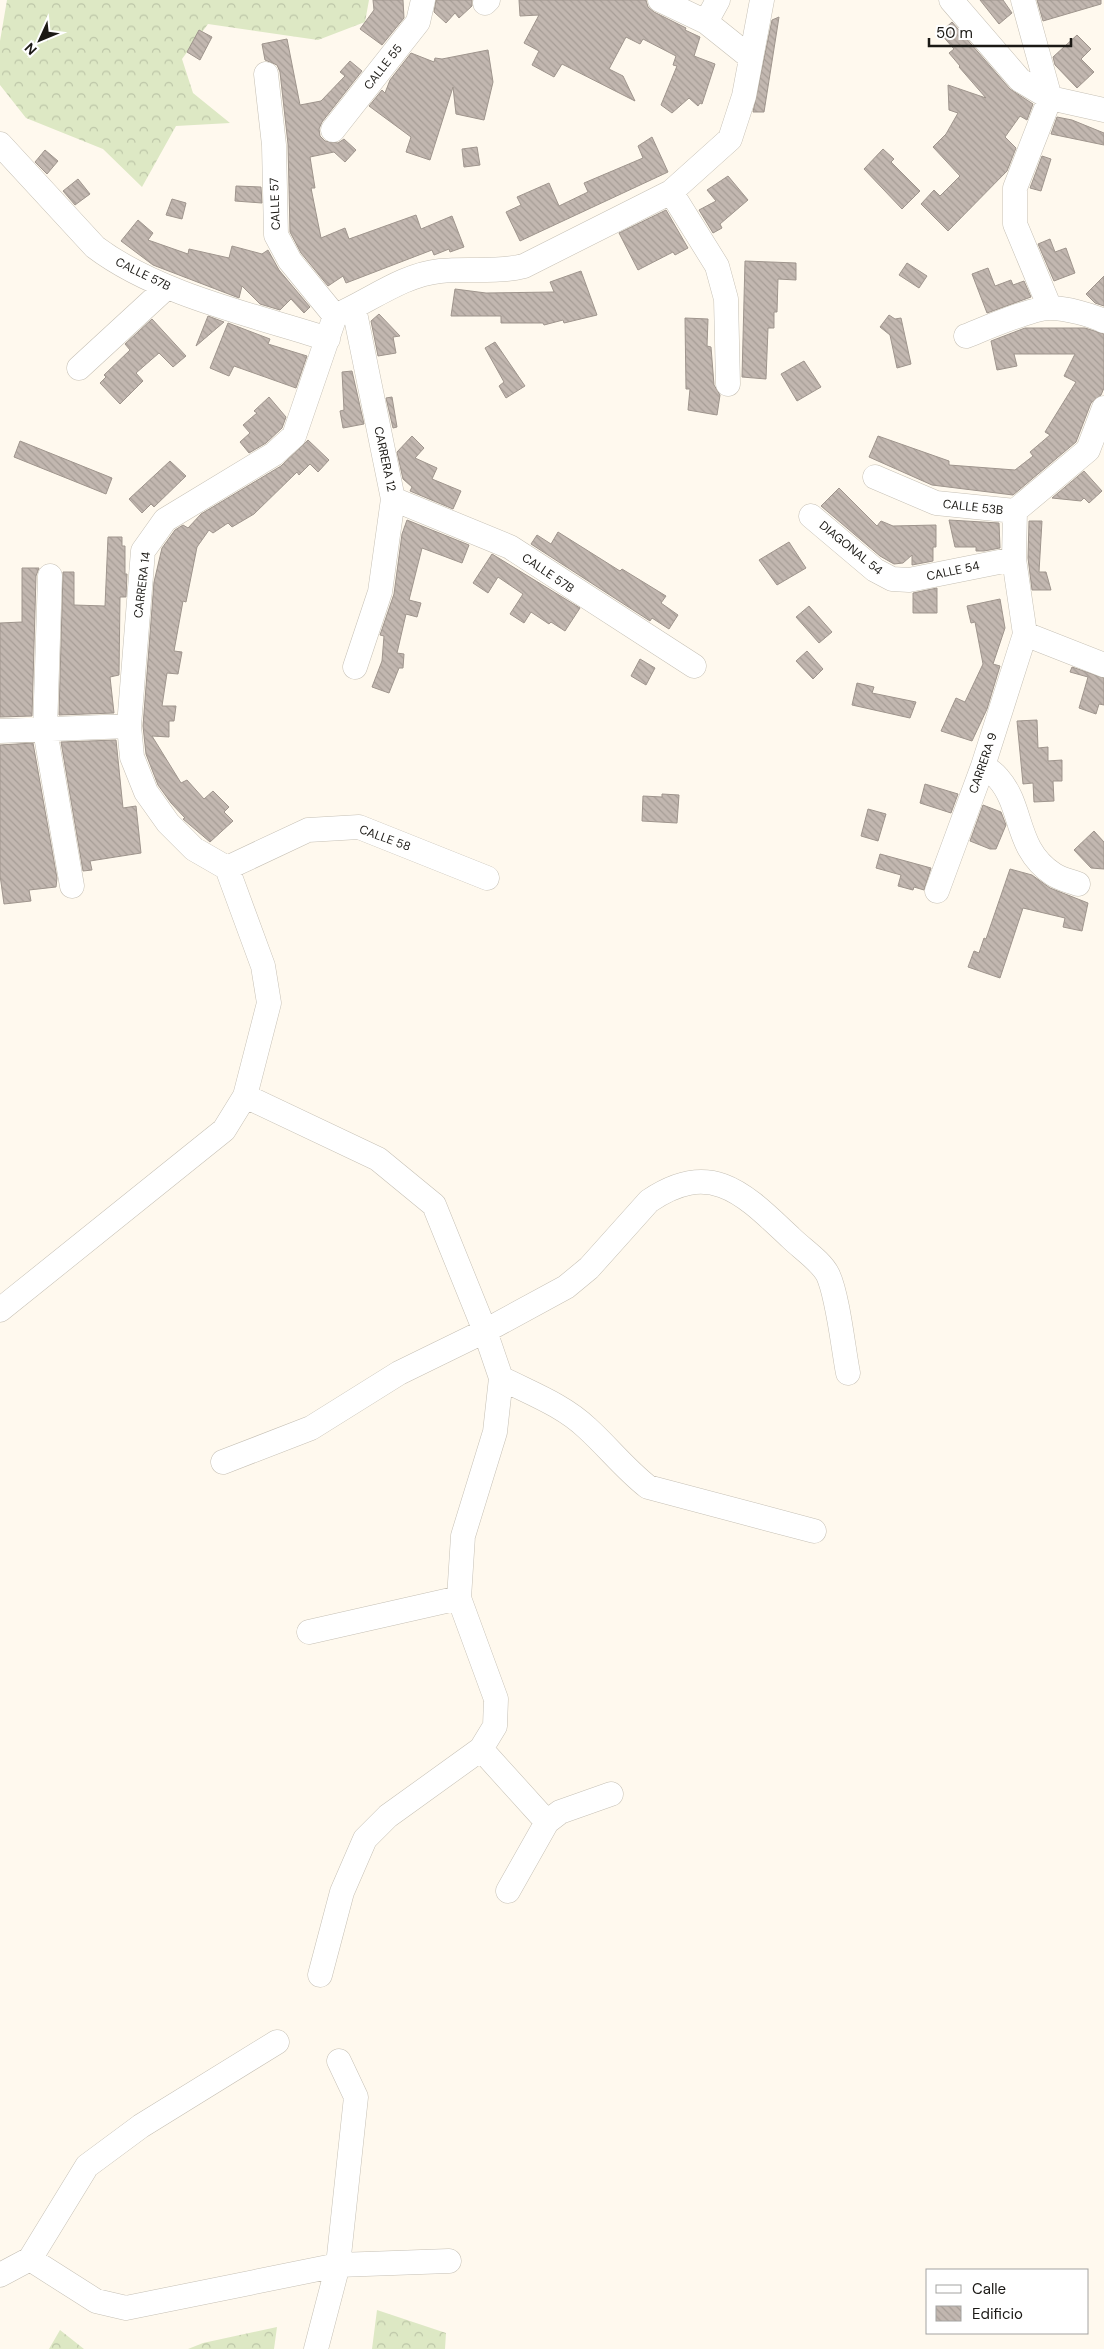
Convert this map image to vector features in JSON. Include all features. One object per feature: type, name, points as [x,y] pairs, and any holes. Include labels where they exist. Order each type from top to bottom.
[{"type":"street","name":"CALLE 55","points":[[333,130],[418,22],[423,0]]},
{"type":"street","points":[[660,0],[706,22],[751,58]]},
{"type":"street","points":[[706,22],[718,0]]},
{"type":"street","points":[[345,312],[410,277],[440,271],[507,270],[524,266],[671,192],[730,139],[744,96],[762,0]]},
{"type":"street","points":[[950,0],[1020,80],[1050,98],[1104,110]]},
{"type":"street","points":[[1023,0],[1050,98],[1015,188],[1015,224],[1050,308]]},
{"type":"street","name":"CALLE 57","points":[[266,74],[274,145],[276,235],[290,261],[345,312]]},
{"type":"street","name":"CALLE 57B","points":[[0,144],[95,246],[114,261],[167,287],[328,339]]},
{"type":"street","points":[[671,192],[717,266],[726,299],[728,384]]},
{"type":"street","points":[[79,368],[167,287]]},
{"type":"street","points":[[966,336],[1004,321],[1050,308],[1093,316],[1104,321]]},
{"type":"street","name":"CARRERA 14","points":[[227,868],[194,849],[168,823],[146,792],[132,757],[129,726],[143,551],[165,520],[274,454],[294,436],[328,339],[345,312]]},
{"type":"street","name":"CARRERA 12","points":[[345,312],[393,498],[380,592],[356,667]]},
{"type":"street","points":[[1104,408],[1096,454],[1015,511],[1014,559],[1025,634],[1104,664]]},
{"type":"street","name":"CALLE 53B","points":[[875,477],[936,503],[1015,511]]},
{"type":"street","name":"CALLE 57B","points":[[393,498],[510,547],[694,666]]},
{"type":"street","name":"DIAGONAL 54","points":[[811,516],[875,570],[892,579]]},
{"type":"street","name":"CALLE 54","points":[[892,579],[909,580],[1014,559]]},
{"type":"street","points":[[50,576],[45,730],[72,886]]},
{"type":"street","name":"CARRERA 9","points":[[937,891],[983,766],[1025,634]]},
{"type":"street","points":[[0,731],[129,726]]},
{"type":"street","points":[[983,766],[998,778],[1008,795],[1025,843],[1034,855],[1053,874],[1078,884]]},
{"type":"street","name":"CALLE 58","points":[[227,868],[308,830],[360,827],[487,878]]},
{"type":"street","points":[[0,1310],[224,1130],[245,1096],[269,1003],[263,966],[227,868]]},
{"type":"street","points":[[245,1096],[378,1159],[434,1205],[486,1331],[501,1378],[495,1432],[463,1536],[460,1598],[496,1699],[495,1726],[481,1749],[388,1816],[365,1839],[342,1892],[320,1975]]},
{"type":"street","points":[[223,1462],[311,1428],[399,1373],[486,1331],[566,1288],[589,1268],[650,1201],[660,1193],[693,1180],[728,1187],[749,1198],[824,1269],[833,1291],[848,1373]]},
{"type":"street","points":[[501,1378],[564,1410],[586,1427],[630,1473],[648,1486],[814,1530]]},
{"type":"street","points":[[309,1632],[460,1598]]},
{"type":"street","points":[[481,1749],[547,1822]]},
{"type":"street","points":[[508,1891],[547,1822],[560,1812],[611,1794]]},
{"type":"street","points":[[0,2275],[30,2260],[87,2166],[141,2126],[277,2042]]},
{"type":"street","points":[[316,2349],[338,2265],[356,2096],[339,2061]]},
{"type":"street","points":[[30,2260],[96,2301],[126,2308],[338,2265],[449,2261]]},
{"type":"green space","points":[[7,0],[369,0],[365,22],[318,40],[208,24],[182,59],[193,93],[230,123],[176,126],[142,187],[103,149],[26,118],[0,85],[0,41]]},
{"type":"green space","points":[[377,2310],[446,2333],[445,2349],[372,2349]]},
{"type":"green space","points":[[277,2327],[274,2349],[188,2349],[203,2343]]},
{"type":"green space","points":[[60,2330],[84,2349],[49,2349]]},
{"type":"building","points":[[373,0],[403,0],[404,18],[382,45],[360,29],[374,10]]},
{"type":"building","points":[[436,0],[472,0],[472,6],[459,18],[455,13],[446,23],[434,12]]},
{"type":"building","points":[[519,0],[646,0],[648,7],[654,12],[700,37],[694,56],[715,64],[702,104],[700,103],[698,106],[689,98],[672,113],[661,105],[677,66],[673,65],[676,56],[643,39],[640,44],[626,37],[609,69],[623,76],[635,101],[562,64],[554,77],[532,65],[539,51],[524,43],[539,15],[520,16]]},
{"type":"building","points":[[980,0],[1003,0],[1012,13],[999,24]]},
{"type":"building","points":[[1037,0],[1101,0],[1101,4],[1043,21]]},
{"type":"building","points":[[779,17],[764,112],[753,112],[772,20]]},
{"type":"building","points":[[952,22],[1010,89],[1033,104],[1027,120],[1020,116],[1005,137],[1016,148],[1007,171],[948,231],[921,204],[934,190],[940,196],[960,176],[933,147],[946,134],[958,113],[949,110],[948,85],[986,98],[949,53],[954,49],[940,33]]},
{"type":"building","points":[[199,30],[212,37],[200,60],[187,52]]},
{"type":"building","points":[[1077,35],[1091,49],[1081,59],[1094,72],[1077,88],[1055,65],[1053,57]]},
{"type":"building","points":[[287,39],[300,105],[321,101],[345,76],[340,72],[350,61],[362,71],[322,122],[319,129],[320,136],[325,141],[338,143],[344,139],[356,150],[345,162],[334,152],[310,157],[315,188],[311,188],[321,238],[345,228],[349,239],[416,215],[421,229],[452,216],[464,247],[450,252],[449,249],[434,255],[432,250],[346,283],[343,276],[328,286],[301,253],[290,232],[288,144],[280,72],[277,65],[265,60],[262,44]]},
{"type":"building","points":[[488,50],[493,82],[484,120],[456,114],[453,87],[430,160],[406,152],[411,137],[369,106],[382,90],[385,93],[390,80],[411,53],[434,62],[435,58],[442,59]]},
{"type":"building","points":[[1057,117],[1072,120],[1104,133],[1104,145],[1051,134]]},
{"type":"building","points":[[652,137],[668,172],[520,241],[506,212],[521,205],[517,197],[549,183],[559,206],[588,192],[584,183],[643,158],[638,146]]},
{"type":"building","points":[[477,147],[480,165],[464,167],[462,149]]},
{"type":"building","points":[[883,149],[894,159],[891,162],[920,191],[902,209],[864,169]]},
{"type":"building","points":[[45,150],[58,161],[47,174],[35,162]]},
{"type":"building","points":[[1042,156],[1051,159],[1041,191],[1030,188]]},
{"type":"building","points":[[728,176],[748,200],[720,224],[722,228],[713,233],[699,210],[716,201],[707,190]]},
{"type":"building","points":[[78,179],[90,194],[75,205],[63,191]]},
{"type":"building","points":[[236,186],[261,187],[262,203],[235,201]]},
{"type":"building","points":[[172,199],[186,203],[182,219],[166,215]]},
{"type":"building","points":[[666,210],[688,248],[675,255],[673,252],[638,270],[619,233]]},
{"type":"building","points":[[138,220],[153,233],[148,240],[188,254],[189,249],[229,258],[232,246],[262,254],[268,250],[279,270],[310,307],[304,313],[291,299],[280,310],[260,304],[242,286],[239,298],[153,265],[121,241]]},
{"type":"building","points":[[1050,239],[1055,252],[1066,248],[1075,273],[1054,281],[1038,244]]},
{"type":"building","points":[[745,261],[796,263],[796,280],[778,279],[777,312],[774,312],[774,328],[768,328],[766,379],[742,377]]},
{"type":"building","points":[[907,263],[927,276],[919,288],[899,275]]},
{"type":"building","points":[[988,268],[995,286],[1011,280],[1013,285],[1024,281],[1031,297],[987,313],[972,274]]},
{"type":"building","points":[[581,271],[597,315],[564,323],[563,320],[544,325],[543,323],[501,323],[501,316],[451,316],[455,289],[486,293],[554,292],[550,282]]},
{"type":"building","points":[[1104,276],[1104,306],[1095,303],[1086,294]]},
{"type":"building","points":[[379,314],[400,336],[393,337],[396,353],[378,356],[371,321]]},
{"type":"building","points":[[889,315],[895,319],[901,318],[911,364],[897,368],[890,335],[880,327]]},
{"type":"building","points":[[208,316],[224,322],[196,346]]},
{"type":"building","points":[[685,318],[708,319],[707,346],[711,347],[714,385],[720,395],[717,415],[688,410],[690,389],[686,389]]},
{"type":"building","points":[[152,319],[186,356],[173,367],[159,353],[136,373],[143,381],[120,404],[100,383],[106,377],[104,375],[130,350],[125,344]]},
{"type":"building","points":[[228,323],[270,339],[268,344],[307,356],[296,388],[234,366],[229,376],[210,368]]},
{"type":"building","points":[[1025,328],[1085,328],[1104,334],[1104,388],[1101,395],[1091,403],[1076,442],[1013,495],[932,485],[869,457],[878,436],[949,461],[949,465],[1015,470],[1033,456],[1030,452],[1050,435],[1045,432],[1076,382],[1064,376],[1075,354],[1014,354],[1017,366],[997,370],[991,341]]},
{"type":"building","points":[[495,342],[525,386],[506,398],[499,386],[504,382],[485,348]]},
{"type":"building","points":[[804,361],[821,387],[797,401],[781,374]]},
{"type":"building","points":[[352,371],[364,424],[343,428],[340,411],[344,410],[342,372]]},
{"type":"building","points":[[269,397],[286,417],[282,428],[266,443],[249,453],[240,442],[250,433],[243,425],[257,413],[254,411]]},
{"type":"building","points":[[392,397],[397,427],[393,428],[386,398]]},
{"type":"building","points":[[412,436],[424,448],[415,458],[437,468],[432,479],[461,491],[453,509],[410,491],[412,487],[403,479],[397,452]]},
{"type":"building","points":[[308,440],[329,460],[318,472],[310,464],[299,475],[297,472],[254,514],[232,527],[228,523],[213,533],[209,530],[197,547],[186,602],[183,601],[174,651],[182,652],[178,674],[167,673],[162,706],[176,706],[174,721],[169,721],[169,737],[152,736],[181,783],[187,780],[204,799],[213,791],[229,807],[224,812],[233,821],[210,842],[183,819],[185,818],[171,803],[158,785],[146,754],[143,726],[154,582],[162,548],[175,530],[183,525],[188,528],[201,514],[281,466]]},
{"type":"building","points":[[20,441],[112,478],[106,494],[14,457]]},
{"type":"building","points":[[170,461],[186,476],[154,507],[151,504],[142,513],[129,499]]},
{"type":"building","points":[[1084,471],[1102,491],[1089,503],[1084,498],[1081,501],[1052,498]]},
{"type":"building","points":[[839,488],[877,526],[881,521],[893,526],[936,525],[936,547],[933,547],[933,561],[912,565],[912,555],[903,563],[894,564],[880,556],[821,506]]},
{"type":"building","points":[[407,520],[469,545],[462,563],[422,548],[409,600],[421,603],[417,617],[406,614],[397,653],[404,654],[403,668],[399,668],[389,693],[372,687],[382,661],[384,636],[380,635],[394,594],[402,534]]},
{"type":"building","points":[[949,520],[999,523],[1000,548],[976,551],[976,547],[955,547]]},
{"type":"building","points":[[1029,521],[1042,521],[1039,572],[1046,572],[1051,590],[1032,590],[1028,558]]},
{"type":"building","points":[[558,532],[620,571],[622,569],[666,596],[661,603],[678,615],[669,629],[652,618],[650,621],[531,544],[537,535],[551,544]]},
{"type":"building","points":[[108,537],[122,537],[122,546],[125,546],[125,574],[127,574],[126,597],[120,597],[119,675],[110,677],[114,713],[59,715],[63,572],[74,572],[74,605],[105,606]]},
{"type":"building","points":[[789,542],[806,568],[777,585],[759,560]]},
{"type":"building","points":[[492,554],[580,608],[565,631],[551,622],[549,624],[531,612],[524,623],[510,614],[523,594],[498,577],[488,593],[473,583]]},
{"type":"building","points":[[22,568],[39,568],[36,576],[32,716],[0,717],[0,623],[22,622]]},
{"type":"building","points":[[937,588],[937,613],[913,613],[913,593]]},
{"type":"building","points":[[1000,599],[1005,628],[993,664],[1000,666],[987,709],[972,741],[941,731],[956,698],[965,702],[983,664],[975,622],[971,623],[967,606]]},
{"type":"building","points":[[809,606],[832,632],[819,643],[796,617]]},
{"type":"building","points":[[807,651],[823,669],[813,679],[796,661]]},
{"type":"building","points":[[640,659],[655,668],[646,685],[631,676]]},
{"type":"building","points":[[1072,667],[1104,678],[1104,705],[1099,704],[1096,714],[1079,708],[1088,677],[1070,672]]},
{"type":"building","points":[[857,683],[874,687],[872,693],[916,702],[910,718],[852,705]]},
{"type":"building","points":[[1037,720],[1038,748],[1048,747],[1048,761],[1062,760],[1062,781],[1053,781],[1054,801],[1034,802],[1033,783],[1023,784],[1017,721]]},
{"type":"building","points":[[116,740],[123,808],[136,806],[141,853],[90,861],[92,870],[83,871],[61,742]]},
{"type":"building","points":[[33,743],[57,878],[56,887],[29,890],[31,901],[4,904],[0,875],[0,745]]},
{"type":"building","points":[[925,784],[958,794],[951,813],[920,803]]},
{"type":"building","points":[[662,794],[679,795],[677,823],[642,821],[643,796],[662,797]]},
{"type":"building","points":[[983,805],[1001,812],[1006,825],[996,849],[990,849],[970,841]]},
{"type":"building","points":[[868,809],[886,814],[878,841],[861,836]]},
{"type":"building","points":[[1094,831],[1104,842],[1104,869],[1091,868],[1074,850]]},
{"type":"building","points":[[880,854],[931,868],[924,890],[914,887],[913,890],[898,886],[901,875],[876,868]]},
{"type":"building","points":[[1010,869],[1032,875],[1050,888],[1088,903],[1082,931],[1063,927],[1065,918],[1023,908],[1000,978],[968,967],[974,951],[979,953],[984,938],[986,939]]}]
